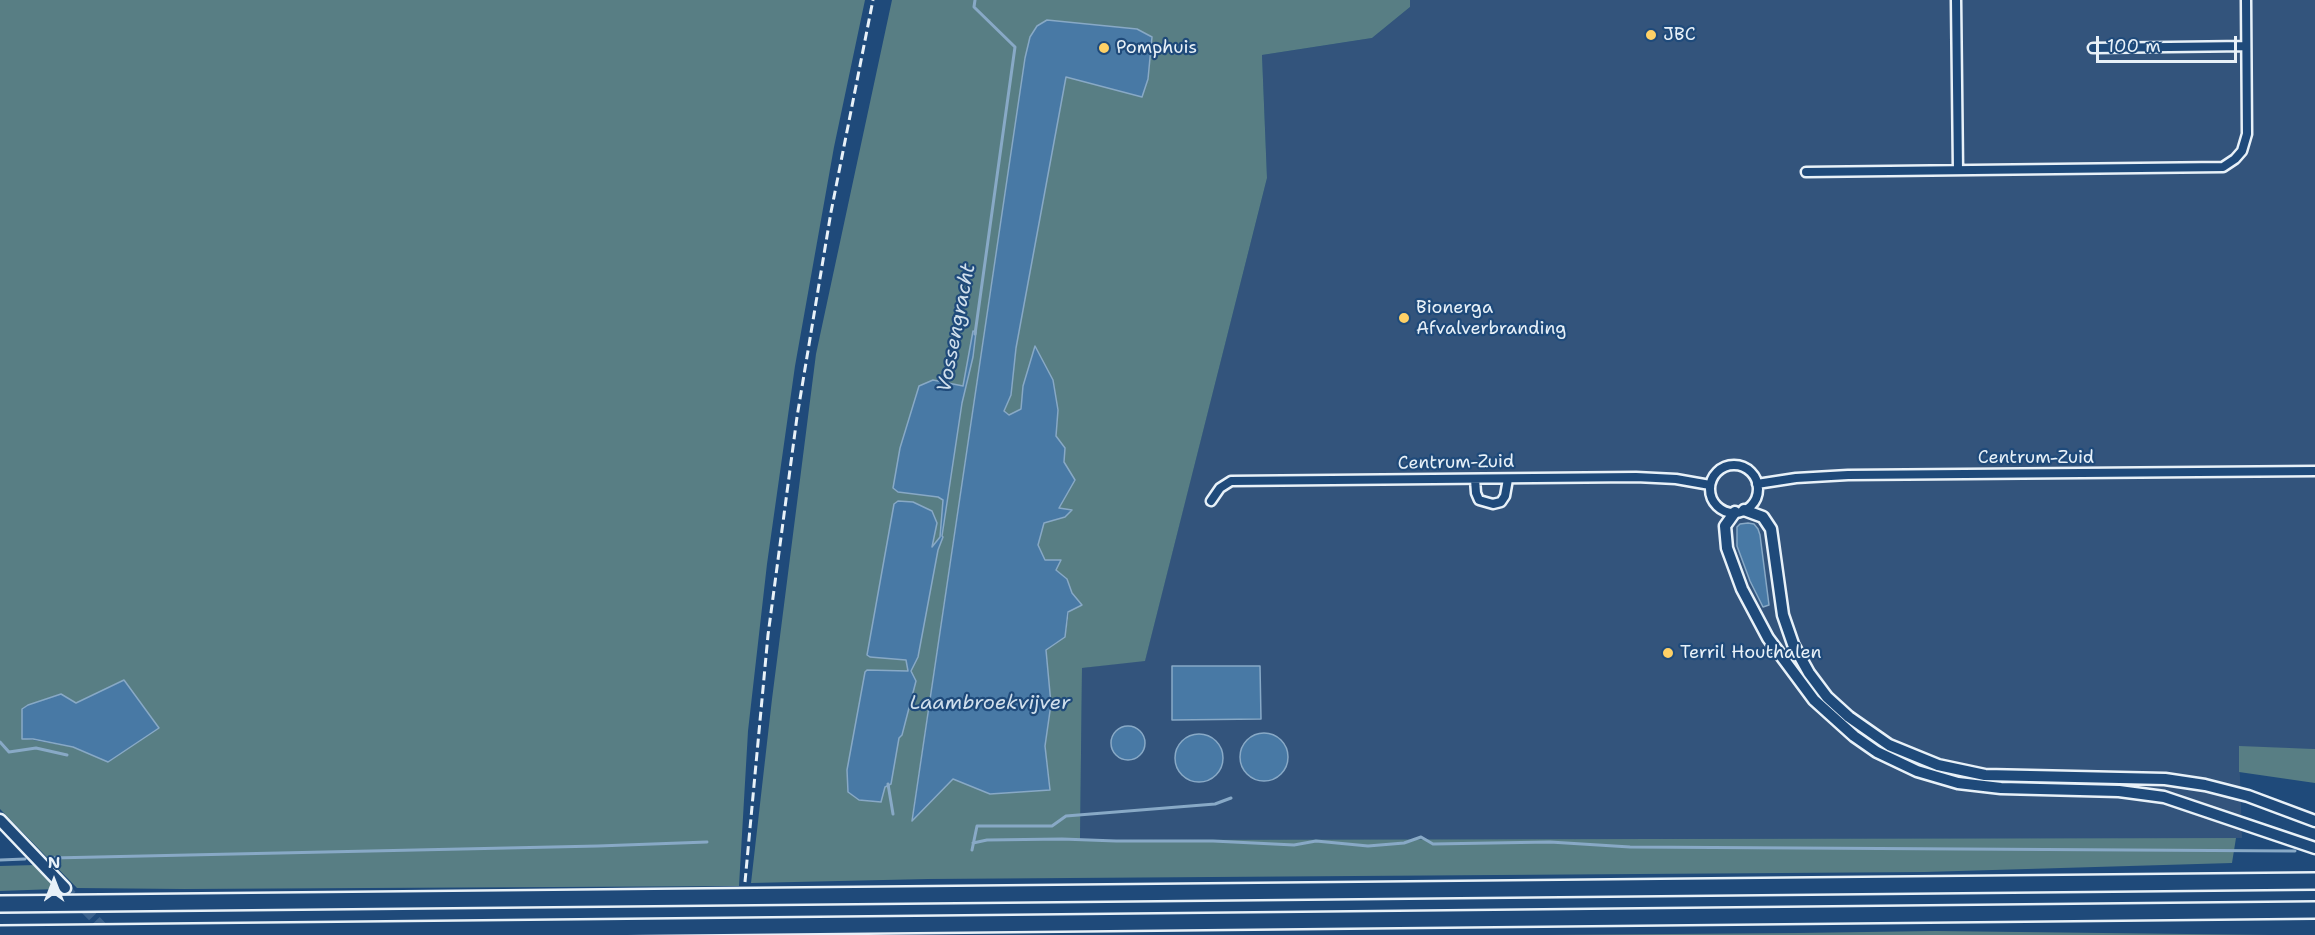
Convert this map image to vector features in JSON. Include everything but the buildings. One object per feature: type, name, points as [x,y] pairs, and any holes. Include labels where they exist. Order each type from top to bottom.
[{"type":"highway","points":[[2172,882],[2192,874],[2315,872]]},
{"type":"highway","points":[[0,904],[2315,881]]},
{"type":"highway","points":[[0,934],[2315,910]]},
{"type":"street","points":[[1956,0],[1958,170]]},
{"type":"street","points":[[1806,172],[2223,167],[2242,151],[2247,134],[2246,0]]},
{"type":"street","points":[[2093,48],[2246,46]]},
{"type":"street","points":[[2315,821],[2248,796],[2205,784],[2165,779],[1985,775],[1938,765],[1888,745],[1837,707],[1804,665],[1793,644],[1783,615],[1771,529],[1763,517],[1739,511],[1725,511],[1715,504],[1710,492],[1710,484],[1715,474],[1720,469],[1739,465],[1751,472],[1757,484],[1756,498],[1739,511],[1725,526],[1727,549],[1742,590],[1768,638],[1814,700],[1854,736],[1877,752],[1917,771],[1958,783],[2001,788],[2119,791],[2164,797],[2315,848]]},
{"type":"street","name":"Centrum-Zuid","points":[[1757,484],[1796,478],[1848,476],[2315,471]]},
{"type":"street","name":"Centrum-Zuid","points":[[1211,501],[1220,488],[1231,481],[1636,477],[1710,484]]},
{"type":"street","points":[[1475,479],[1479,500],[1493,504],[1501,502],[1505,496],[1508,479]]},
{"type":"street","points":[[0,820],[65,888]]},
{"type":"shaded area","points":[[1410,0],[2315,0],[2315,749],[2239,747],[2242,838],[1080,840],[1082,668],[1145,660],[1267,178],[1262,55],[1372,38],[1410,7]]},
{"type":"green space","points":[[0,0],[865,0],[834,147],[795,366],[767,564],[748,731],[739,886],[77,888],[0,809]],"holes":[[[124,680],[108,762],[73,747],[22,738],[22,709],[60,694],[76,703]]]},
{"type":"green space","points":[[892,0],[1410,0],[1410,7],[1372,38],[1262,55],[1267,178],[1145,661],[1082,668],[1080,840],[2236,838],[2232,863],[1925,872],[928,879],[751,883],[816,354]],"holes":[[[1076,23],[1137,29],[1152,37],[1148,79],[1066,77],[1016,348],[1011,395],[1004,411],[1009,415],[1021,409],[1023,386],[1058,410],[1056,436],[1065,448],[1058,509],[1071,510],[1065,517],[1044,523],[1038,545],[1045,560],[1067,579],[1072,593],[1065,637],[1046,649],[1051,704],[1045,746],[1050,789],[990,794],[953,779],[912,820],[1025,58],[1030,37],[1038,26]]]},
{"type":"green space","points":[[2239,746],[2315,749],[2315,783],[2239,772]]},
{"type":"green space","points":[[36,865],[56,889],[0,891],[0,866]]},
{"type":"green space","points":[[1935,931],[2272,935],[1545,935],[1797,933]]},
{"type":"water","name":"Laambroekvijver","points":[[1047,20],[1137,29],[1152,37],[1148,79],[1142,97],[1066,77],[1016,348],[1011,395],[1004,411],[1009,415],[1021,409],[1023,386],[1035,346],[1053,380],[1058,410],[1056,436],[1065,448],[1064,462],[1075,480],[1059,508],[1072,510],[1065,517],[1044,523],[1038,545],[1045,560],[1061,560],[1056,570],[1067,579],[1072,593],[1082,605],[1068,612],[1065,637],[1046,650],[1051,704],[1045,746],[1050,790],[990,794],[953,779],[912,821],[1025,58],[1030,37],[1037,26]]},
{"type":"water","points":[[973,331],[976,332],[973,357],[962,403],[943,537],[938,550],[918,657],[911,671],[916,681],[902,735],[899,738],[891,784],[885,787],[881,802],[859,800],[848,792],[847,770],[865,672],[867,670],[908,671],[906,660],[867,655],[894,504],[898,501],[913,502],[932,511],[937,523],[932,547],[940,537],[943,500],[938,497],[898,492],[893,488],[900,448],[919,386],[933,380],[963,386]]},
{"type":"water","points":[[1748,523],[1754,524],[1760,535],[1769,605],[1763,607],[1737,546],[1737,527]]},
{"type":"water","points":[[1172,666],[1260,666],[1261,719],[1172,720]]},
{"type":"water","points":[[124,680],[159,728],[108,762],[73,747],[22,739],[22,709],[28,705],[61,694],[76,703]]},
{"type":"water","points":[[1128,726],[1140,731],[1145,743],[1140,755],[1128,760],[1116,755],[1111,743],[1116,731]]},
{"type":"water","points":[[1264,733],[1281,740],[1288,757],[1281,774],[1264,781],[1247,774],[1240,757],[1247,740]]},
{"type":"water","points":[[1199,734],[1216,741],[1223,758],[1216,775],[1199,782],[1182,775],[1175,758],[1182,741]]},
{"type":"waterway","name":"Vossengracht","points":[[975,0],[974,7],[1015,47],[975,334]]},
{"type":"waterway","points":[[0,742],[9,752],[36,748],[67,755]]},
{"type":"waterway","name":"Vossengracht","points":[[888,784],[893,814]]},
{"type":"waterway","points":[[972,850],[977,826],[1052,826],[1066,816],[1215,804],[1231,798]]},
{"type":"waterway","points":[[973,843],[987,840],[1062,839],[1213,841],[1294,845],[1316,841],[1368,846],[1404,843],[1421,837],[1433,844],[1550,842],[1630,847],[2295,851]]},
{"type":"waterway","points":[[52,858],[707,842]]},
{"type":"waterway","points":[[0,860],[25,859]]},
{"type":"tunnel","points":[[65,888],[110,935]]},
{"type":"railway","points":[[745,882],[768,635],[797,417],[831,212],[873,0]]},
{"type":"place","name":"JBC","points":[[1651,35]]},
{"type":"place","name":"Pomphuis","points":[[1104,48]]},
{"type":"place","name":"Bionerga Afvalverbranding","points":[[1404,318]]},
{"type":"place","name":"Terril Houthalen","points":[[1668,653]]}]
